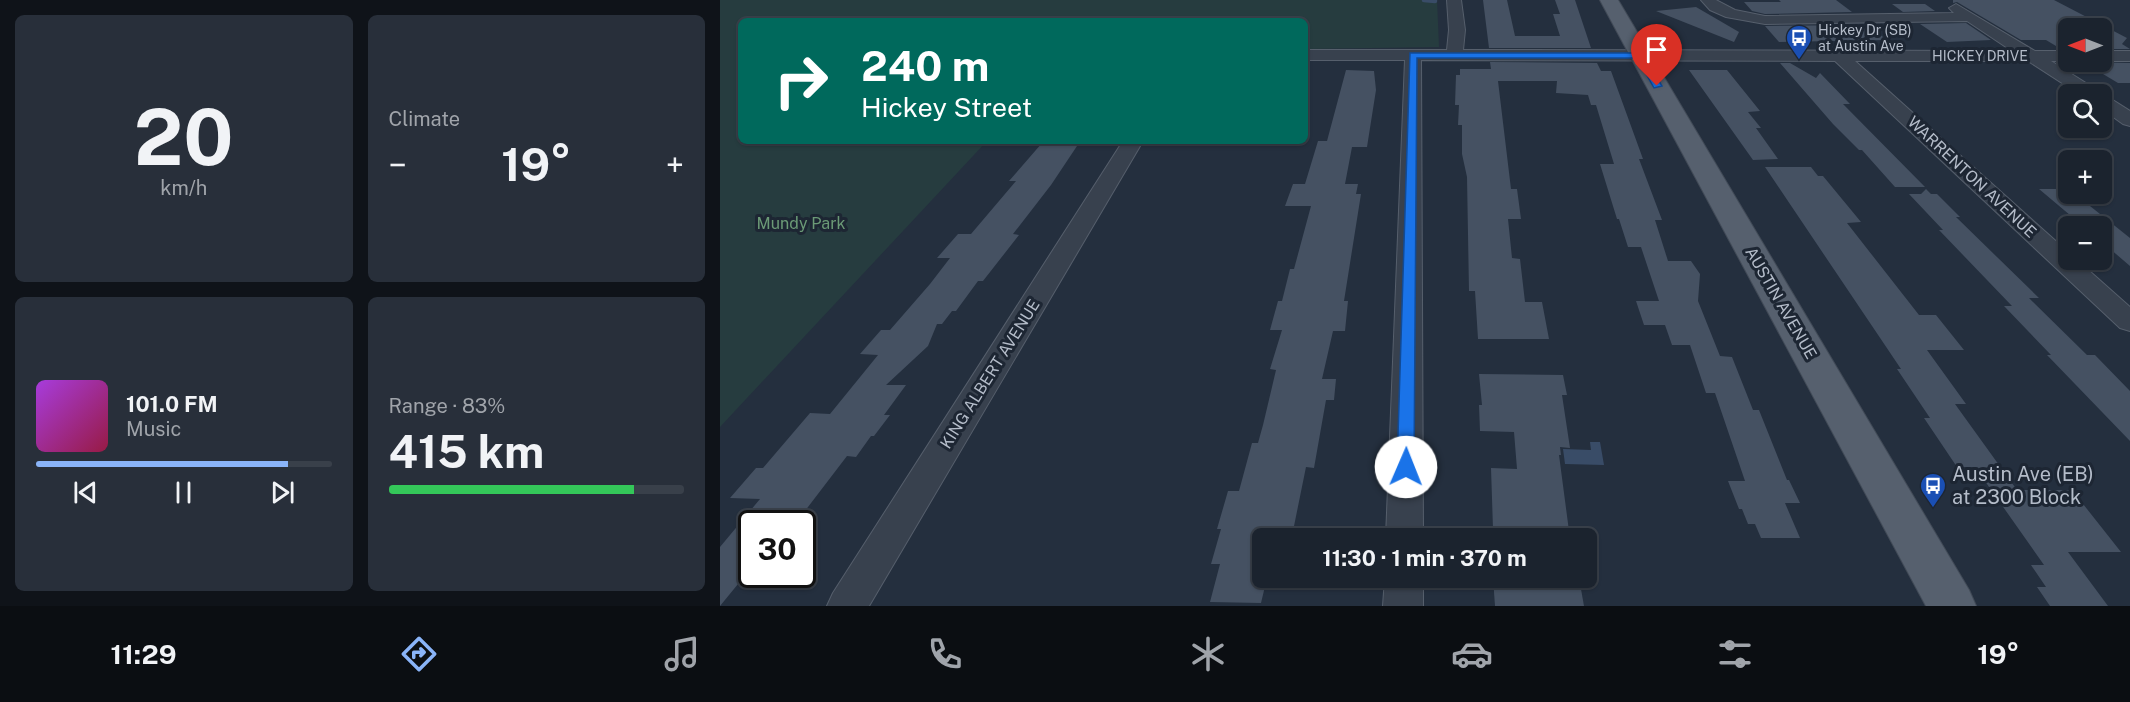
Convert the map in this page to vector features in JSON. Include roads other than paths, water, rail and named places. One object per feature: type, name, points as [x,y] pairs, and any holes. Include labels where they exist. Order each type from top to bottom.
[{"type":"main road","name":"AUSTIN AVENUE","points":[[1609,0],[1952,606]]},
{"type":"street","points":[[1454,0],[1457,30],[1455,55]]},
{"type":"street","points":[[1708,0],[1715,7],[1731,14],[1765,20],[1970,17]]},
{"type":"street","points":[[1950,0],[1955,7],[2075,84]]},
{"type":"street","name":"HICKEY DRIVE","points":[[1308,55],[2058,57]]},
{"type":"street","points":[[1404,528],[1413,55]]},
{"type":"street","name":"WARRENTON AVENUE","points":[[1840,56],[2130,322]]},
{"type":"street","points":[[2112,56],[2130,56]]},
{"type":"street","points":[[2112,108],[2130,120]]},
{"type":"street","name":"KING ALBERT AVENUE","points":[[847,606],[1131,144]]},
{"type":"street","points":[[1403,606],[1404,588]]},
{"type":"water","points":[[1590,442],[1600,442],[1604,465],[1565,464],[1563,449],[1591,450]]},
{"type":"waterway","points":[[1424,0],[1435,1]]},
{"type":"place","name":"Hickey Dr (SB) at Austin Ave","points":[[1799,61]]},
{"type":"place","name":"Austin Ave (EB) at 2300 Block","points":[[1933,509]]},
{"type":"park label","name":"Mundy Park","points":[[801,223]]}]
